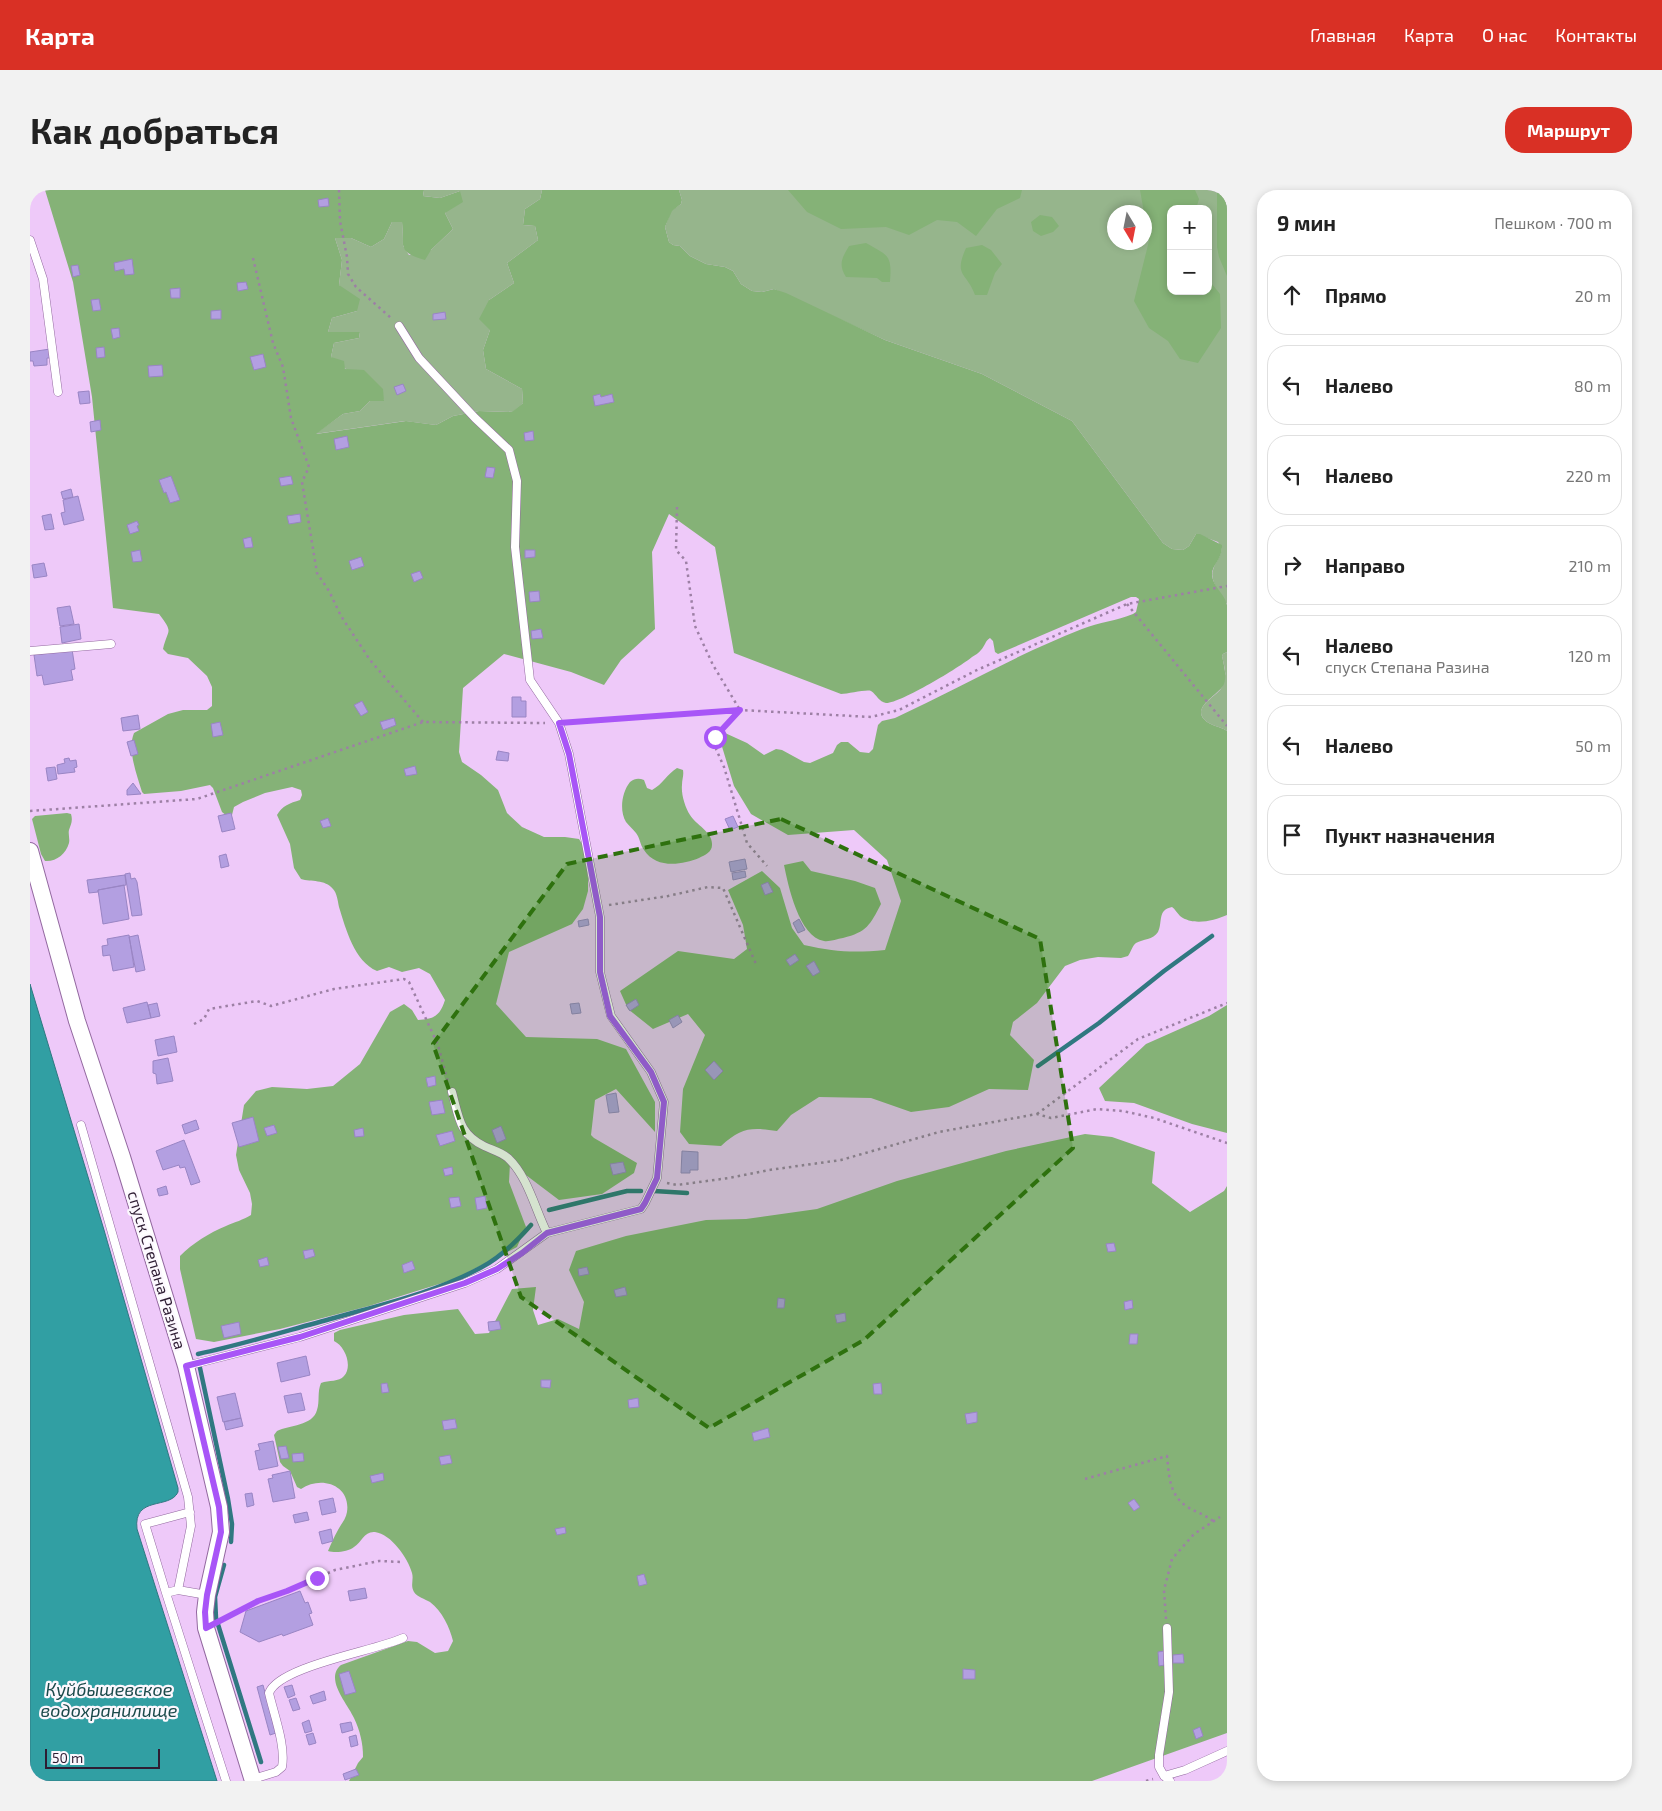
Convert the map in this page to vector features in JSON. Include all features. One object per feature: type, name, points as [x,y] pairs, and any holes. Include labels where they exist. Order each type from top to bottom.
[{"type":"street","name":"спуск Степана Разина","points":[[30,851],[77,1021],[119,1148],[186,1366],[219,1507],[221,1532],[207,1595],[206,1628],[253,1780]]},
{"type":"lane","points":[[30,240],[43,279],[58,392]]},
{"type":"lane","points":[[186,1366],[300,1337],[465,1283],[497,1269],[522,1253],[547,1233],[641,1209],[657,1178],[664,1102],[651,1072],[610,1016],[600,972],[600,917],[569,754],[559,723],[530,680],[515,547],[518,481],[509,450],[475,418],[419,358],[399,326]]},
{"type":"lane","points":[[30,651],[111,644]]},
{"type":"lane","points":[[452,1092],[463,1131],[470,1138],[508,1158],[522,1175],[547,1233]]},
{"type":"lane","points":[[81,1125],[188,1497],[191,1526],[178,1590]]},
{"type":"lane","points":[[190,1512],[146,1524],[226,1781]]},
{"type":"lane","points":[[166,1593],[178,1590],[207,1595]]},
{"type":"lane","points":[[1167,1628],[1169,1692],[1159,1755],[1159,1767],[1167,1779],[1227,1751]]},
{"type":"lane","points":[[253,1780],[282,1768],[282,1748],[269,1693],[271,1687],[282,1678],[338,1657],[390,1644],[403,1638]]},
{"type":"path","points":[[340,190],[340,221],[347,257],[348,274],[356,286],[399,326]]},
{"type":"path","points":[[254,258],[273,343],[283,367],[291,418],[309,467],[302,482],[316,573],[329,591],[341,616],[370,660],[423,722]]},
{"type":"path","points":[[677,507],[676,550],[686,561],[695,626],[713,665],[740,710]]},
{"type":"path","points":[[30,811],[197,799],[423,722],[559,723],[740,710],[872,717],[899,710],[977,670],[1127,604],[1227,586]]},
{"type":"path","points":[[1127,604],[1227,726]]},
{"type":"path","points":[[740,710],[715,737],[714,742],[724,767],[747,843],[767,866]]},
{"type":"path","points":[[598,907],[668,896],[708,887],[723,888],[756,964]]},
{"type":"path","points":[[194,1024],[204,1019],[209,1009],[257,1001],[271,1006],[334,989],[404,979],[409,982],[438,1044],[452,1092]]},
{"type":"path","points":[[656,1181],[677,1185],[841,1160],[939,1132],[1037,1114],[1138,1040],[1227,1003]]},
{"type":"path","points":[[1037,1114],[1051,1118],[1097,1109],[1123,1111],[1154,1118],[1227,1143]]},
{"type":"path","points":[[1084,1479],[1168,1456],[1172,1491],[1178,1500],[1187,1507],[1203,1513],[1213,1521]]},
{"type":"path","points":[[1167,1628],[1164,1590],[1172,1559],[1194,1534],[1220,1517]]},
{"type":"path","points":[[206,1628],[258,1601],[287,1591],[335,1570],[379,1561],[401,1562]]},
{"type":"highlighted area","points":[[781,819],[1040,939],[1073,1148],[864,1340],[709,1428],[521,1297],[433,1044],[567,864]]},
{"type":"shaded area","points":[[45,190],[424,190],[423,196],[440,198],[460,191],[463,202],[445,213],[453,229],[431,250],[425,260],[406,251],[403,243],[402,222],[392,222],[384,239],[371,247],[351,238],[335,238],[342,260],[339,285],[360,299],[357,311],[332,318],[328,332],[360,332],[359,338],[334,343],[331,357],[344,361],[345,369],[364,370],[383,389],[384,401],[370,401],[360,411],[343,414],[316,434],[406,421],[436,425],[453,416],[479,411],[512,412],[523,403],[522,389],[486,369],[483,350],[490,330],[479,319],[489,300],[514,283],[507,263],[538,240],[535,226],[523,225],[525,209],[540,199],[542,190],[679,190],[682,200],[681,204],[672,211],[665,227],[669,242],[680,246],[690,256],[706,264],[725,267],[733,271],[741,284],[752,291],[762,292],[774,289],[786,293],[885,340],[982,374],[1072,421],[1163,543],[1172,549],[1183,550],[1189,546],[1196,534],[1200,534],[1222,545],[1221,554],[1212,574],[1214,582],[1227,605],[1227,652],[1222,656],[1225,681],[1222,688],[1205,704],[1201,713],[1208,723],[1227,731],[1227,915],[1209,921],[1197,922],[1180,916],[1172,907],[1162,914],[1156,935],[1136,943],[1128,956],[1121,958],[1098,957],[1080,960],[1065,966],[1037,1003],[1013,1022],[1010,1035],[1034,1060],[1028,1090],[989,1089],[949,1107],[911,1112],[871,1098],[819,1097],[791,1115],[777,1131],[746,1130],[740,1132],[721,1146],[689,1144],[680,1132],[683,1089],[705,1035],[688,1014],[653,1029],[628,1009],[620,991],[678,951],[734,959],[747,949],[743,925],[728,890],[762,871],[780,888],[792,928],[804,945],[844,951],[885,950],[901,901],[887,860],[854,830],[788,835],[751,814],[734,786],[720,736],[725,733],[747,743],[764,755],[776,749],[782,750],[804,762],[810,763],[833,753],[841,742],[848,742],[860,752],[869,753],[873,749],[878,725],[882,721],[895,718],[1011,660],[1058,639],[1088,627],[1133,614],[1136,612],[1139,599],[1131,597],[998,654],[995,652],[993,641],[990,638],[979,652],[955,669],[916,692],[886,703],[871,691],[841,694],[734,653],[715,547],[669,514],[652,552],[655,629],[621,660],[604,685],[571,672],[504,654],[463,688],[459,752],[462,762],[498,790],[507,813],[522,827],[544,837],[579,839],[584,847],[588,891],[583,909],[572,924],[509,952],[496,1004],[526,1037],[597,1039],[626,1049],[655,1102],[655,1132],[616,1089],[595,1100],[591,1135],[637,1163],[634,1173],[602,1194],[559,1200],[510,1163],[509,1182],[526,1227],[517,1247],[455,1279],[369,1306],[280,1329],[214,1342],[196,1339],[180,1269],[180,1256],[207,1235],[251,1215],[250,1193],[239,1170],[236,1155],[244,1105],[256,1091],[272,1087],[307,1089],[333,1086],[360,1064],[390,1012],[404,1004],[412,1010],[418,1020],[428,1019],[436,1016],[445,1000],[430,974],[419,968],[402,972],[389,967],[377,971],[369,966],[362,960],[352,944],[334,891],[330,886],[318,881],[301,879],[294,868],[290,844],[277,815],[287,805],[300,800],[301,790],[292,787],[265,793],[234,807],[232,815],[227,816],[222,812],[213,788],[210,785],[181,791],[144,794],[142,792],[132,755],[134,733],[168,714],[183,710],[207,710],[212,706],[212,687],[207,676],[188,658],[168,654],[163,649],[168,628],[159,614],[113,608],[92,397],[73,282]]},
{"type":"shaded area","points":[[424,190],[542,190],[540,199],[525,209],[523,225],[535,226],[538,240],[507,263],[514,283],[489,300],[490,330],[483,350],[486,369],[522,389],[523,403],[513,412],[479,411],[453,416],[436,425],[405,421],[315,434],[343,414],[360,411],[370,401],[384,400],[331,357],[334,343],[359,338],[360,332],[328,332],[332,318],[357,311],[339,285],[342,260],[335,238],[351,238],[371,247],[384,239],[392,222],[402,221],[403,246],[409,255],[431,250],[453,229],[445,213],[460,191],[440,198],[423,196]]},
{"type":"shaded area","points":[[679,190],[1227,190],[1227,604],[1217,588],[1212,574],[1222,548],[1218,542],[1196,534],[1189,546],[1183,550],[1172,549],[1163,543],[1072,421],[982,374],[885,340],[774,289],[762,292],[752,291],[741,284],[733,271],[725,267],[706,264],[690,256],[680,246],[669,242],[665,227],[671,211],[681,204],[682,200]]},
{"type":"shaded area","points":[[788,190],[1022,190],[1020,198],[997,209],[976,236],[957,222],[937,220],[909,235],[886,227],[841,229],[807,212]]},
{"type":"shaded area","points":[[1140,190],[1195,190],[1199,199],[1197,205],[1167,205],[1167,295],[1212,295],[1212,284],[1220,294],[1221,328],[1198,363],[1180,359],[1168,341],[1149,328],[1134,301],[1147,250],[1152,250],[1152,205],[1143,205]]},
{"type":"shaded area","points":[[1217,190],[1227,190],[1227,276],[1217,247]]},
{"type":"shaded area","points":[[1040,215],[1052,217],[1059,226],[1053,232],[1041,236],[1033,231],[1031,222]]},
{"type":"shaded area","points":[[866,243],[887,257],[890,266],[890,282],[882,282],[877,278],[846,277],[842,268],[844,254],[849,246]]},
{"type":"shaded area","points":[[982,245],[991,250],[1002,264],[995,273],[987,295],[975,295],[961,270],[961,264],[966,248]]},
{"type":"shaded area","points":[[1227,652],[1227,731],[1208,723],[1203,718],[1201,710],[1222,686],[1225,669],[1222,656]]},
{"type":"shaded area","points":[[677,768],[683,770],[682,792],[686,808],[693,819],[710,836],[712,847],[699,858],[670,864],[655,860],[644,850],[637,835],[626,822],[622,801],[630,782],[637,779],[644,780],[647,788],[652,790]]},
{"type":"shaded area","points":[[71,814],[72,819],[68,847],[57,859],[45,861],[41,854],[32,819],[35,816]]},
{"type":"shaded area","points":[[803,861],[811,871],[855,881],[875,888],[881,904],[867,927],[851,936],[828,941],[815,937],[808,930],[796,909],[784,865]]},
{"type":"shaded area","points":[[1227,1005],[1227,1133],[1192,1124],[1134,1103],[1105,1101],[1099,1088],[1146,1044],[1209,1016]]},
{"type":"shaded area","points":[[1085,1134],[1112,1137],[1155,1152],[1152,1183],[1190,1212],[1224,1191],[1227,1186],[1227,1733],[1092,1781],[349,1781],[363,1757],[361,1737],[351,1712],[339,1692],[335,1677],[336,1671],[341,1665],[408,1641],[417,1642],[435,1653],[448,1651],[453,1641],[448,1625],[438,1610],[430,1602],[415,1594],[412,1587],[413,1578],[410,1567],[398,1548],[387,1537],[371,1532],[351,1549],[341,1552],[328,1551],[347,1512],[347,1503],[344,1495],[333,1485],[325,1483],[309,1485],[301,1489],[297,1487],[290,1471],[280,1462],[274,1435],[277,1431],[311,1419],[317,1410],[321,1383],[339,1379],[347,1372],[348,1362],[341,1347],[334,1341],[334,1333],[404,1315],[458,1309],[475,1334],[489,1333],[512,1289],[536,1287],[533,1310],[538,1325],[558,1319],[579,1329],[584,1302],[569,1270],[576,1251],[626,1236],[706,1220],[746,1219],[817,1209],[897,1181],[1006,1151]]},
{"type":"water","name":"Куйбышевское водохранилище","points":[[30,984],[104,1230],[178,1488],[178,1492],[168,1501],[146,1507],[141,1511],[137,1518],[137,1529],[217,1781],[30,1781]]},
{"type":"building","points":[[328,198],[329,206],[319,207],[318,200]]},
{"type":"building","points":[[132,259],[134,274],[125,275],[124,269],[115,271],[114,263]]},
{"type":"building","points":[[78,265],[80,275],[73,277],[71,266]]},
{"type":"building","points":[[246,282],[248,289],[238,291],[237,283]]},
{"type":"building","points":[[180,288],[180,298],[171,298],[170,289]]},
{"type":"building","points":[[99,299],[101,310],[93,311],[91,300]]},
{"type":"building","points":[[221,310],[221,319],[211,319],[211,311]]},
{"type":"building","points":[[445,312],[446,319],[433,320],[433,314]]},
{"type":"building","points":[[119,328],[120,337],[113,339],[111,329]]},
{"type":"building","points":[[104,347],[105,357],[97,358],[96,348]]},
{"type":"building","points":[[50,349],[51,358],[47,358],[47,365],[34,366],[33,361],[30,361],[30,352]]},
{"type":"building","points":[[263,354],[266,367],[254,370],[250,357]]},
{"type":"building","points":[[162,365],[163,376],[149,377],[148,366]]},
{"type":"building","points":[[403,384],[406,391],[397,395],[394,387]]},
{"type":"building","points":[[89,391],[90,403],[80,404],[78,392]]},
{"type":"building","points":[[600,394],[601,397],[612,394],[614,402],[595,406],[593,396]]},
{"type":"building","points":[[100,420],[101,430],[91,432],[90,422]]},
{"type":"building","points":[[533,431],[534,440],[525,441],[524,433]]},
{"type":"building","points":[[347,436],[349,447],[336,450],[334,439]]},
{"type":"building","points":[[487,467],[495,468],[493,478],[485,477]]},
{"type":"building","points":[[171,476],[180,500],[170,503],[159,480]]},
{"type":"building","points":[[291,476],[293,484],[281,486],[279,478]]},
{"type":"building","points":[[71,489],[73,497],[63,499],[61,492]]},
{"type":"building","points":[[78,496],[84,520],[64,525],[61,513],[65,512],[63,500]]},
{"type":"building","points":[[51,514],[54,529],[45,530],[42,516]]},
{"type":"building","points":[[300,514],[301,522],[289,524],[287,516]]},
{"type":"building","points":[[137,521],[139,531],[130,534],[127,525]]},
{"type":"building","points":[[251,537],[253,547],[245,548],[243,539]]},
{"type":"building","points":[[140,550],[142,561],[133,562],[131,552]]},
{"type":"building","points":[[525,550],[535,550],[535,557],[525,558]]},
{"type":"building","points":[[361,557],[364,566],[352,570],[349,561]]},
{"type":"building","points":[[44,563],[47,576],[34,578],[32,565]]},
{"type":"building","points":[[420,571],[423,578],[414,582],[411,574]]},
{"type":"building","points":[[539,591],[540,601],[530,602],[529,592]]},
{"type":"building","points":[[70,606],[74,624],[60,626],[57,608]]},
{"type":"building","points":[[79,624],[81,639],[62,643],[60,627]]},
{"type":"building","points":[[541,629],[543,638],[532,639],[531,631]]},
{"type":"building","points":[[72,649],[75,669],[71,670],[73,680],[44,685],[42,675],[37,676],[34,655]]},
{"type":"building","points":[[512,697],[521,697],[521,701],[526,701],[526,717],[512,717]]},
{"type":"building","points":[[362,701],[368,712],[361,716],[354,705]]},
{"type":"building","points":[[138,715],[140,729],[123,731],[121,718]]},
{"type":"building","points":[[394,718],[396,725],[383,730],[380,722]]},
{"type":"building","points":[[220,722],[223,735],[213,737],[211,724]]},
{"type":"building","points":[[134,740],[138,754],[131,756],[127,742]]},
{"type":"building","points":[[498,751],[509,753],[508,761],[496,760]]},
{"type":"building","points":[[69,758],[70,761],[76,760],[77,767],[74,768],[75,772],[58,774],[57,765],[65,763],[64,759]]},
{"type":"building","points":[[415,766],[417,774],[406,776],[404,769]]},
{"type":"building","points":[[55,767],[57,779],[48,781],[46,768]]},
{"type":"building","points":[[133,783],[141,794],[127,795],[127,790]]},
{"type":"building","points":[[231,813],[235,829],[222,832],[218,816]]},
{"type":"building","points":[[733,816],[738,827],[730,830],[725,819]]},
{"type":"building","points":[[328,818],[331,826],[323,828],[320,821]]},
{"type":"building","points":[[226,854],[229,866],[221,868],[219,856]]},
{"type":"building","points":[[745,859],[747,869],[731,872],[729,862]]},
{"type":"building","points":[[745,871],[746,877],[733,880],[732,873]]},
{"type":"building","points":[[130,873],[131,879],[135,878],[137,882],[142,915],[132,916],[125,874]]},
{"type":"building","points":[[125,875],[126,885],[89,893],[87,880]]},
{"type":"building","points":[[768,882],[773,892],[765,895],[761,885]]},
{"type":"building","points":[[124,885],[129,919],[103,924],[98,890]]},
{"type":"building","points":[[588,919],[589,925],[579,927],[578,921]]},
{"type":"building","points":[[799,919],[805,930],[798,933],[793,923]]},
{"type":"building","points":[[129,935],[134,967],[113,971],[110,955],[103,956],[102,946],[108,945],[107,939]]},
{"type":"building","points":[[138,935],[145,970],[136,972],[129,937]]},
{"type":"building","points":[[795,954],[799,960],[790,966],[786,960]]},
{"type":"building","points":[[814,961],[820,972],[813,976],[806,966]]},
{"type":"building","points":[[636,999],[639,1005],[630,1011],[626,1005]]},
{"type":"building","points":[[147,1002],[151,1018],[127,1023],[123,1008]]},
{"type":"building","points":[[157,1003],[160,1016],[151,1018],[148,1005]]},
{"type":"building","points":[[579,1003],[581,1013],[572,1014],[570,1004]]},
{"type":"building","points":[[678,1015],[682,1022],[673,1028],[669,1020]]},
{"type":"building","points":[[174,1036],[177,1052],[158,1056],[155,1040]]},
{"type":"building","points":[[168,1058],[173,1081],[157,1084],[156,1074],[153,1073],[153,1061]]},
{"type":"building","points":[[714,1061],[723,1071],[714,1080],[705,1070]]},
{"type":"building","points":[[435,1076],[436,1085],[428,1087],[426,1078]]},
{"type":"building","points":[[616,1093],[619,1112],[609,1113],[606,1095]]},
{"type":"building","points":[[442,1100],[445,1113],[432,1115],[429,1102]]},
{"type":"building","points":[[253,1117],[259,1141],[239,1147],[232,1123]]},
{"type":"building","points":[[196,1120],[199,1129],[185,1134],[182,1125]]},
{"type":"building","points":[[274,1125],[277,1133],[267,1136],[264,1128]]},
{"type":"building","points":[[501,1126],[506,1139],[497,1143],[492,1130]]},
{"type":"building","points":[[363,1128],[364,1136],[355,1137],[354,1130]]},
{"type":"building","points":[[452,1131],[455,1141],[440,1146],[436,1135]]},
{"type":"building","points":[[184,1140],[200,1182],[191,1185],[185,1167],[180,1168],[179,1165],[163,1170],[156,1151]]},
{"type":"building","points":[[682,1151],[698,1152],[698,1170],[690,1170],[690,1173],[681,1173]]},
{"type":"building","points":[[623,1162],[626,1172],[613,1175],[610,1164]]},
{"type":"building","points":[[452,1167],[453,1174],[445,1176],[443,1169]]},
{"type":"building","points":[[166,1186],[168,1194],[159,1196],[157,1189]]},
{"type":"building","points":[[485,1196],[487,1208],[477,1210],[475,1198]]},
{"type":"building","points":[[459,1197],[461,1206],[451,1208],[449,1198]]},
{"type":"building","points":[[1114,1243],[1116,1251],[1108,1252],[1106,1244]]},
{"type":"building","points":[[313,1249],[315,1256],[305,1259],[303,1251]]},
{"type":"building","points":[[267,1257],[269,1265],[260,1267],[258,1260]]},
{"type":"building","points":[[412,1261],[415,1269],[404,1273],[402,1265]]},
{"type":"building","points":[[587,1267],[589,1274],[579,1276],[578,1269]]},
{"type":"building","points":[[625,1287],[627,1295],[616,1297],[614,1290]]},
{"type":"building","points":[[778,1298],[785,1299],[784,1308],[777,1308]]},
{"type":"building","points":[[1132,1300],[1133,1308],[1125,1310],[1124,1302]]},
{"type":"building","points":[[845,1313],[846,1321],[837,1323],[835,1315]]},
{"type":"building","points":[[499,1321],[501,1329],[489,1331],[488,1322]]},
{"type":"building","points":[[239,1322],[241,1334],[224,1338],[221,1326]]},
{"type":"building","points":[[1130,1334],[1138,1334],[1137,1344],[1129,1344]]},
{"type":"building","points":[[306,1356],[310,1375],[281,1382],[277,1363]]},
{"type":"building","points":[[541,1380],[551,1380],[550,1388],[541,1387]]},
{"type":"building","points":[[387,1383],[389,1392],[382,1393],[381,1384]]},
{"type":"building","points":[[881,1383],[882,1394],[874,1394],[873,1384]]},
{"type":"building","points":[[235,1393],[241,1418],[223,1422],[217,1397]]},
{"type":"building","points":[[301,1393],[305,1410],[288,1413],[284,1396]]},
{"type":"building","points":[[638,1398],[639,1407],[629,1408],[628,1400]]},
{"type":"building","points":[[977,1412],[977,1422],[967,1424],[965,1414]]},
{"type":"building","points":[[241,1418],[243,1426],[226,1430],[224,1422]]},
{"type":"building","points":[[455,1419],[457,1428],[444,1430],[442,1421]]},
{"type":"building","points":[[768,1428],[770,1437],[754,1441],[752,1433]]},
{"type":"building","points":[[273,1441],[278,1466],[259,1470],[255,1451],[260,1450],[258,1444]]},
{"type":"building","points":[[286,1446],[289,1458],[281,1459],[278,1447]]},
{"type":"building","points":[[303,1453],[304,1461],[293,1462],[292,1454]]},
{"type":"building","points":[[450,1455],[452,1463],[441,1465],[439,1457]]},
{"type":"building","points":[[290,1471],[295,1498],[273,1502],[268,1479],[273,1478],[272,1475]]},
{"type":"building","points":[[383,1473],[384,1480],[372,1483],[370,1476]]},
{"type":"building","points":[[252,1493],[254,1505],[247,1507],[245,1494]]},
{"type":"building","points":[[333,1498],[336,1512],[322,1515],[319,1501]]},
{"type":"building","points":[[1134,1499],[1140,1507],[1134,1511],[1128,1503]]},
{"type":"building","points":[[307,1512],[309,1520],[295,1523],[293,1515]]},
{"type":"building","points":[[565,1527],[566,1533],[557,1535],[555,1529]]},
{"type":"building","points":[[331,1529],[333,1541],[322,1544],[319,1532]]},
{"type":"building","points":[[644,1574],[647,1584],[639,1586],[637,1576]]},
{"type":"building","points":[[365,1588],[367,1598],[350,1601],[348,1591]]},
{"type":"building","points":[[300,1591],[305,1603],[308,1602],[312,1613],[309,1614],[313,1625],[259,1642],[240,1632],[246,1611]]},
{"type":"building","points":[[1164,1651],[1165,1665],[1159,1666],[1158,1652]]},
{"type":"building","points":[[1183,1654],[1184,1663],[1173,1663],[1173,1655]]},
{"type":"building","points":[[963,1669],[975,1670],[975,1679],[963,1679]]},
{"type":"building","points":[[349,1671],[356,1692],[345,1695],[339,1674]]},
{"type":"building","points":[[263,1685],[276,1733],[270,1735],[257,1687]]},
{"type":"building","points":[[292,1685],[295,1695],[288,1698],[284,1687]]},
{"type":"building","points":[[324,1691],[326,1700],[313,1704],[310,1696]]},
{"type":"building","points":[[296,1698],[300,1709],[293,1711],[289,1700]]},
{"type":"building","points":[[309,1720],[312,1731],[305,1733],[302,1723]]},
{"type":"building","points":[[351,1722],[353,1730],[342,1733],[340,1724]]},
{"type":"building","points":[[1200,1727],[1203,1736],[1196,1739],[1193,1730]]},
{"type":"building","points":[[313,1733],[316,1743],[309,1745],[306,1735]]},
{"type":"building","points":[[356,1735],[358,1745],[351,1747],[349,1737]]},
{"type":"building","points":[[356,1769],[359,1775],[345,1780],[343,1774]]},
{"type":"waterway","points":[[1038,1066],[1099,1023],[1164,971],[1212,936]]},
{"type":"waterway","points":[[549,1210],[627,1191],[641,1191]]},
{"type":"waterway","points":[[654,1191],[687,1193]]},
{"type":"waterway","points":[[198,1354],[391,1302],[447,1284],[482,1267],[502,1254],[531,1225]]},
{"type":"waterway","points":[[200,1368],[228,1499],[232,1524],[231,1542]]},
{"type":"waterway","points":[[224,1565],[215,1597],[216,1618],[261,1762]]},
{"type":"route","points":[[317,1578],[258,1601],[206,1628],[207,1595],[221,1532],[219,1507],[186,1366],[300,1337],[465,1283],[497,1269],[522,1253],[547,1233],[641,1209],[657,1178],[664,1102],[651,1072],[610,1016],[600,972],[600,917],[569,754],[559,723],[740,710],[715,737]]}]
